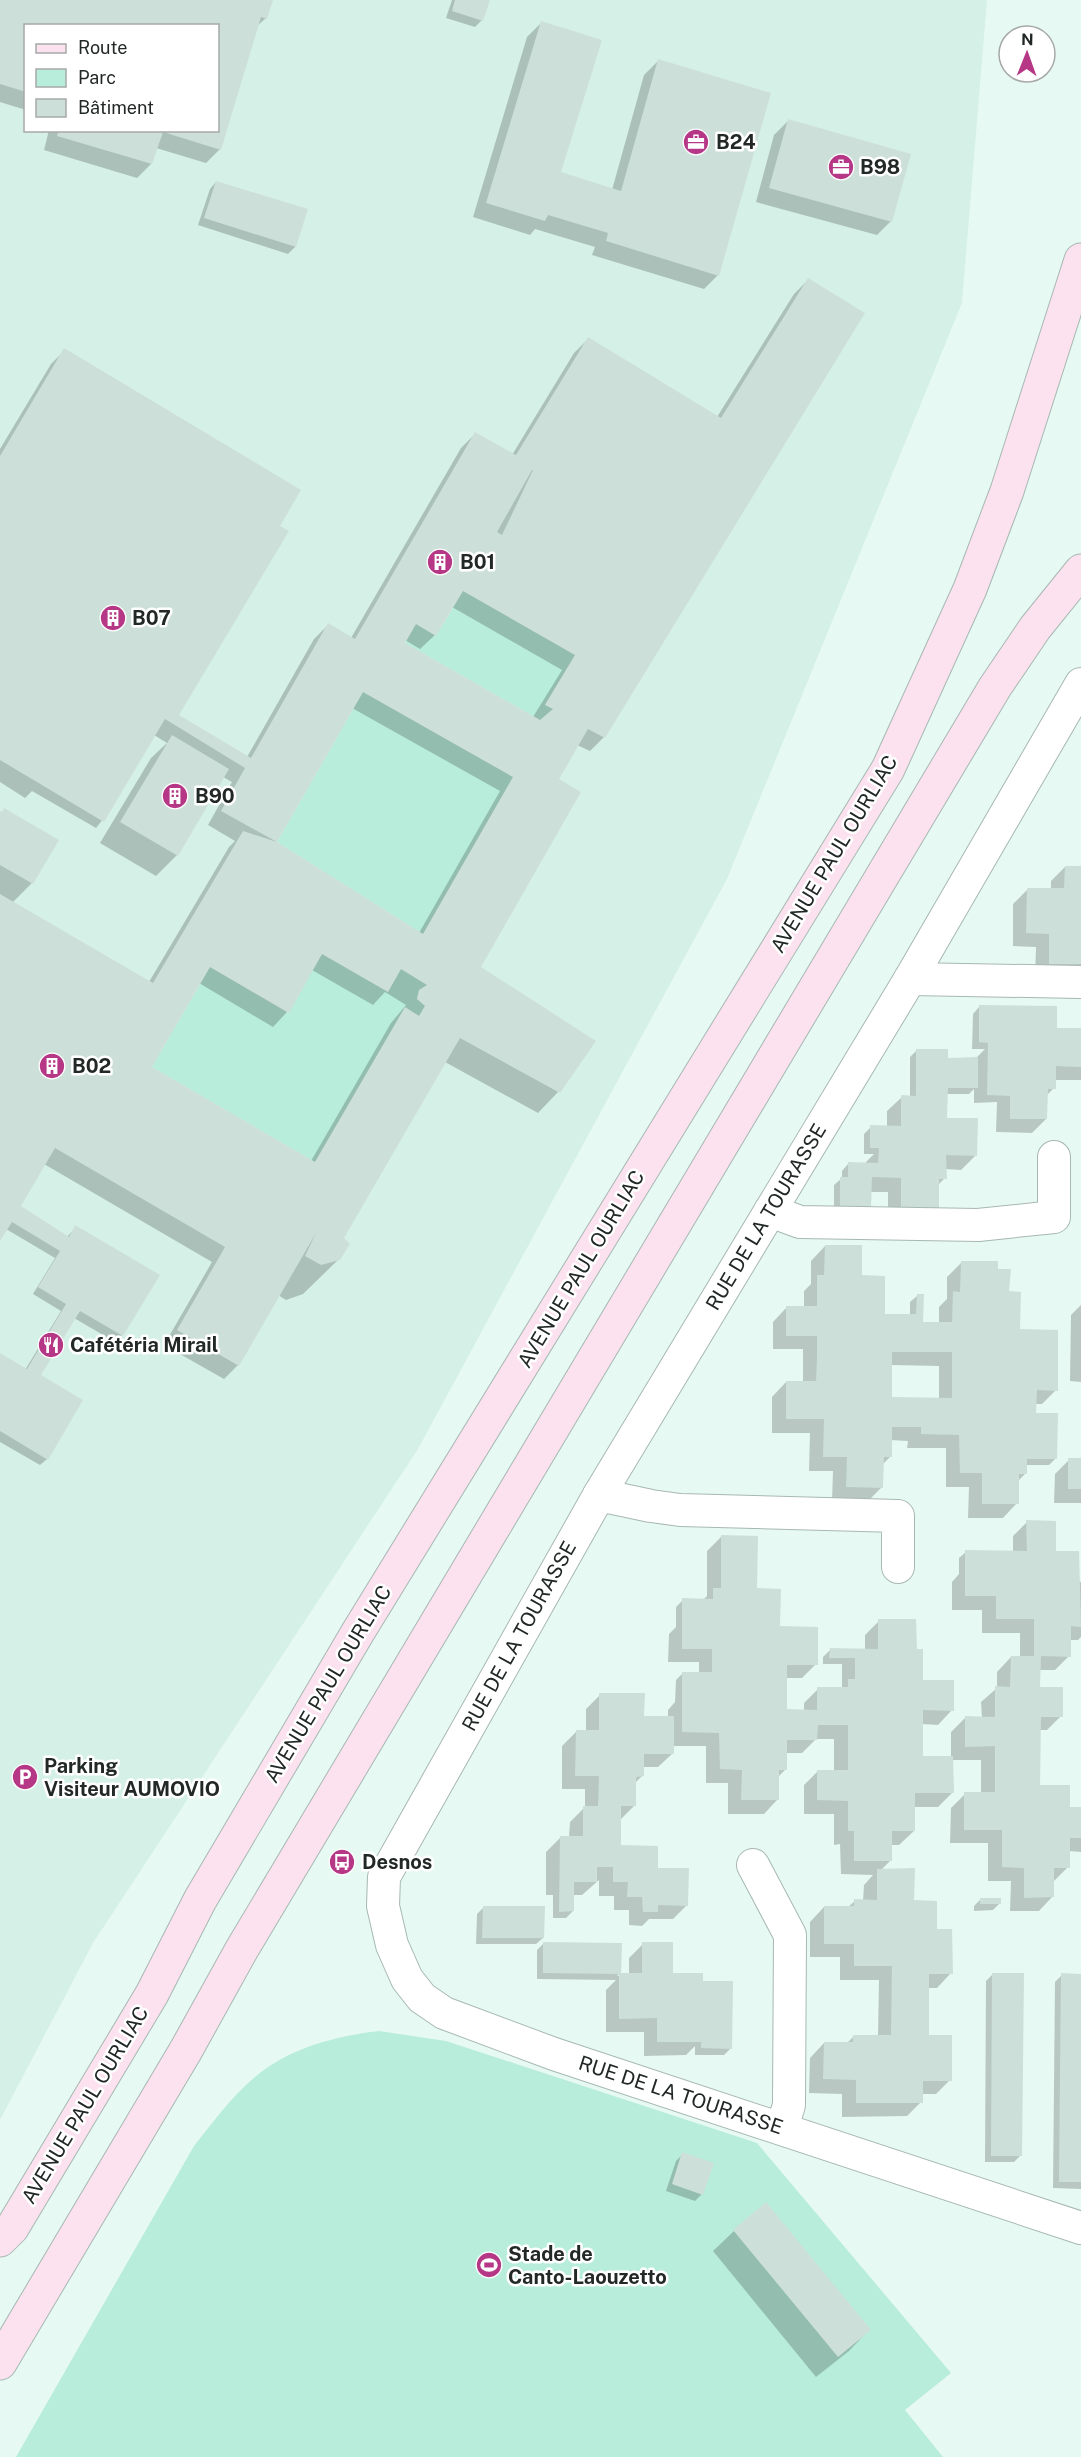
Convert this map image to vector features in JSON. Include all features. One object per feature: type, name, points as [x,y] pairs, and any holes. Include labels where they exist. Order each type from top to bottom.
[{"type":"main road","name":"AVENUE PAUL OURLIAC","points":[[0,2240],[12,2228],[152,1994],[200,1900],[352,1642],[888,769],[970,590],[1026,434],[1081,260]]},
{"type":"main road","points":[[0,2363],[186,2050],[260,1920],[995,687],[1035,628],[1081,571]]},
{"type":"street","name":"RUE DE LA TOURASSE","points":[[1081,684],[910,979],[599,1495],[384,1877],[383,1906],[392,1945],[412,1985],[422,1998],[444,2013],[554,2054],[1081,2228]]},
{"type":"street","points":[[910,979],[1081,982]]},
{"type":"street","points":[[770,1211],[800,1222],[978,1225],[1054,1217],[1054,1157]]},
{"type":"street","points":[[599,1495],[680,1510],[898,1516],[898,1567]]},
{"type":"street","points":[[753,1865],[790,1935],[789,2105],[782,2128]]},
{"type":"shaded area","points":[[0,0],[987,0],[962,303],[727,879],[418,1449],[93,1943],[0,2120]]},
{"type":"green space","points":[[463,591],[575,655],[545,704],[553,709],[540,720],[405,643],[416,624],[436,636]]},
{"type":"green space","points":[[363,692],[513,777],[423,934],[277,842]]},
{"type":"green space","points":[[322,954],[388,991],[401,969],[427,985],[419,990],[417,999],[425,1006],[419,1016],[405,1008],[315,1162],[152,1067],[210,967],[288,1013]]},
{"type":"green space","points":[[379,2031],[446,2041],[757,2143],[951,2373],[905,2410],[943,2457],[16,2457],[194,2146],[238,2092],[268,2067],[298,2051],[346,2036]]},
{"type":"building","points":[[0,0],[273,0],[267,19],[261,17],[221,150],[163,132],[219,132],[219,24],[24,24],[24,91],[0,84]]},
{"type":"building","points":[[455,0],[490,0],[483,21],[452,11]]},
{"type":"building","name":"B24","points":[[541,21],[602,40],[561,172],[621,191],[658,59],[771,93],[719,276],[606,241],[608,233],[548,215],[545,221],[486,203]]},
{"type":"building","name":"B98","points":[[788,119],[911,154],[892,222],[769,188]]},
{"type":"building","points":[[58,132],[163,132],[152,164],[57,136]]},
{"type":"building","points":[[216,181],[308,209],[296,247],[204,218]]},
{"type":"building","points":[[808,278],[865,313],[605,738],[588,729],[559,779],[581,792],[481,967],[596,1041],[560,1093],[460,1038],[344,1238],[350,1244],[340,1260],[321,1265],[305,1256],[316,1233],[239,1366],[177,1330],[225,1247],[55,1148],[21,1206],[69,1237],[75,1225],[160,1275],[123,1336],[80,1311],[41,1375],[83,1400],[48,1460],[0,1431],[0,1353],[27,1369],[66,1304],[38,1287],[60,1251],[12,1222],[0,1241],[0,894],[153,983],[243,831],[277,842],[221,811],[245,768],[165,719],[104,822],[0,760],[0,456],[64,348],[301,490],[280,526],[289,531],[179,715],[251,758],[328,623],[355,639],[475,432],[516,455],[588,337],[721,418]],"holes":[[[532,470],[533,470],[502,535],[497,532]],[[463,591],[575,655],[545,705],[553,709],[540,720],[405,643],[416,624],[436,636]],[[363,692],[513,777],[423,934],[277,842]],[[322,954],[388,992],[401,969],[427,985],[419,990],[417,999],[425,1006],[419,1016],[405,1007],[315,1162],[152,1067],[210,967],[289,1013]]]},
{"type":"building","name":"B90","points":[[172,735],[229,769],[178,856],[120,822]]},
{"type":"building","points":[[4,808],[59,840],[33,884],[0,865],[0,811],[2,812]]},
{"type":"building","points":[[1065,866],[1081,866],[1081,964],[1049,964],[1049,934],[1026,933],[1027,888],[1064,888]]},
{"type":"building","points":[[979,1005],[1057,1006],[1057,1028],[1081,1028],[1081,1067],[1056,1066],[1056,1089],[1048,1089],[1047,1119],[1010,1119],[1010,1096],[987,1095],[988,1043],[979,1042]]},
{"type":"building","points":[[916,1049],[948,1049],[948,1058],[978,1057],[978,1088],[948,1088],[947,1118],[978,1118],[977,1156],[946,1155],[947,1179],[939,1179],[939,1208],[901,1208],[901,1178],[872,1177],[871,1208],[840,1208],[840,1177],[848,1177],[848,1162],[878,1163],[879,1148],[870,1148],[870,1125],[901,1126],[901,1095],[916,1096]]},
{"type":"building","points":[[825,1245],[862,1245],[862,1275],[885,1276],[885,1314],[916,1314],[917,1294],[924,1294],[923,1322],[952,1322],[953,1291],[960,1292],[961,1261],[998,1261],[998,1269],[1011,1269],[1009,1291],[1021,1292],[1020,1329],[1058,1330],[1058,1391],[1037,1390],[1036,1413],[1058,1413],[1057,1459],[1027,1459],[1027,1474],[1019,1474],[1019,1504],[982,1504],[982,1473],[960,1473],[959,1435],[921,1434],[921,1427],[892,1427],[892,1457],[884,1457],[883,1488],[846,1487],[847,1457],[823,1457],[824,1419],[786,1419],[786,1381],[816,1381],[817,1336],[786,1336],[786,1306],[817,1306],[817,1275],[824,1275]],"holes":[[[892,1352],[952,1352],[952,1398],[892,1397]]]},
{"type":"building","points":[[1068,1458],[1081,1458],[1081,1489],[1068,1489]]},
{"type":"building","points":[[1026,1520],[1056,1521],[1056,1551],[1079,1551],[1081,1627],[1071,1626],[1071,1657],[1041,1656],[1040,1687],[1063,1687],[1063,1717],[1041,1717],[1040,1785],[1070,1785],[1070,1807],[1081,1807],[1081,1838],[1070,1838],[1070,1868],[1054,1868],[1054,1897],[1024,1898],[1024,1868],[1002,1867],[1002,1830],[964,1830],[964,1792],[995,1792],[995,1746],[965,1747],[965,1716],[995,1717],[995,1686],[1010,1687],[1011,1656],[1034,1656],[1034,1619],[996,1619],[996,1596],[965,1596],[965,1550],[1027,1551]]},
{"type":"building","points":[[721,1535],[758,1536],[757,1588],[781,1589],[780,1626],[818,1627],[818,1665],[787,1665],[787,1709],[817,1710],[817,1687],[848,1687],[848,1679],[855,1679],[855,1658],[829,1658],[830,1648],[878,1649],[878,1619],[916,1619],[917,1649],[923,1649],[923,1680],[954,1680],[954,1711],[923,1710],[923,1756],[953,1756],[954,1793],[915,1793],[915,1831],[892,1831],[892,1861],[854,1861],[854,1831],[848,1831],[848,1801],[817,1800],[817,1770],[848,1770],[848,1725],[818,1725],[817,1740],[787,1740],[787,1770],[779,1770],[779,1800],[741,1800],[742,1770],[720,1769],[719,1733],[682,1732],[682,1672],[712,1672],[712,1649],[682,1649],[682,1598],[713,1599],[713,1588],[721,1588]]},
{"type":"building","points":[[599,1693],[645,1693],[644,1716],[674,1716],[674,1754],[644,1754],[644,1776],[636,1777],[636,1806],[621,1806],[621,1845],[658,1846],[658,1868],[689,1868],[688,1906],[658,1905],[658,1912],[643,1912],[642,1897],[627,1897],[628,1882],[613,1882],[613,1867],[597,1867],[597,1882],[574,1882],[574,1911],[559,1912],[560,1836],[583,1836],[583,1806],[598,1806],[599,1776],[575,1776],[576,1730],[599,1730]]},
{"type":"building","points":[[915,1868],[914,1900],[937,1901],[937,1929],[952,1929],[953,1974],[929,1974],[929,2035],[952,2035],[952,2081],[923,2081],[923,2103],[856,2103],[856,2080],[823,2079],[824,2042],[853,2042],[853,2035],[891,2035],[892,1966],[854,1966],[854,1944],[824,1944],[824,1906],[854,1906],[854,1899],[877,1900],[877,1869]]},
{"type":"building","points":[[980,1898],[1001,1898],[1001,1904],[980,1904]]},
{"type":"building","points":[[483,1906],[545,1906],[544,1938],[482,1938]]},
{"type":"building","points":[[543,1942],[622,1943],[621,1973],[642,1973],[642,1942],[673,1942],[673,1973],[703,1973],[703,1981],[733,1981],[732,2049],[701,2048],[701,2042],[657,2042],[657,2018],[619,2019],[619,1974],[543,1973]]},
{"type":"building","points":[[992,1973],[1024,1973],[1022,2156],[991,2156]]},
{"type":"building","points":[[1061,1973],[1081,1974],[1081,2182],[1059,2182]]},
{"type":"building","points":[[682,2152],[714,2163],[703,2195],[672,2184]]},
{"type":"building","points":[[766,2202],[871,2330],[838,2357],[733,2230]]},
{"type":"place","name":"B24","points":[[696,142]]},
{"type":"place","name":"B98","points":[[841,167]]},
{"type":"place","name":"B01","points":[[440,562]]},
{"type":"place","name":"B07","points":[[113,618]]},
{"type":"place","name":"B90","points":[[175,796]]},
{"type":"place","name":"B02","points":[[52,1066]]},
{"type":"place","name":"Cafétéria Mirail","points":[[51,1345]]},
{"type":"place","name":"Parking Visiteur AUMOVIO","points":[[25,1777]]},
{"type":"place","name":"Desnos","points":[[342,1862]]},
{"type":"place","name":"Stade de Canto-Laouzetto","points":[[489,2265]]}]
